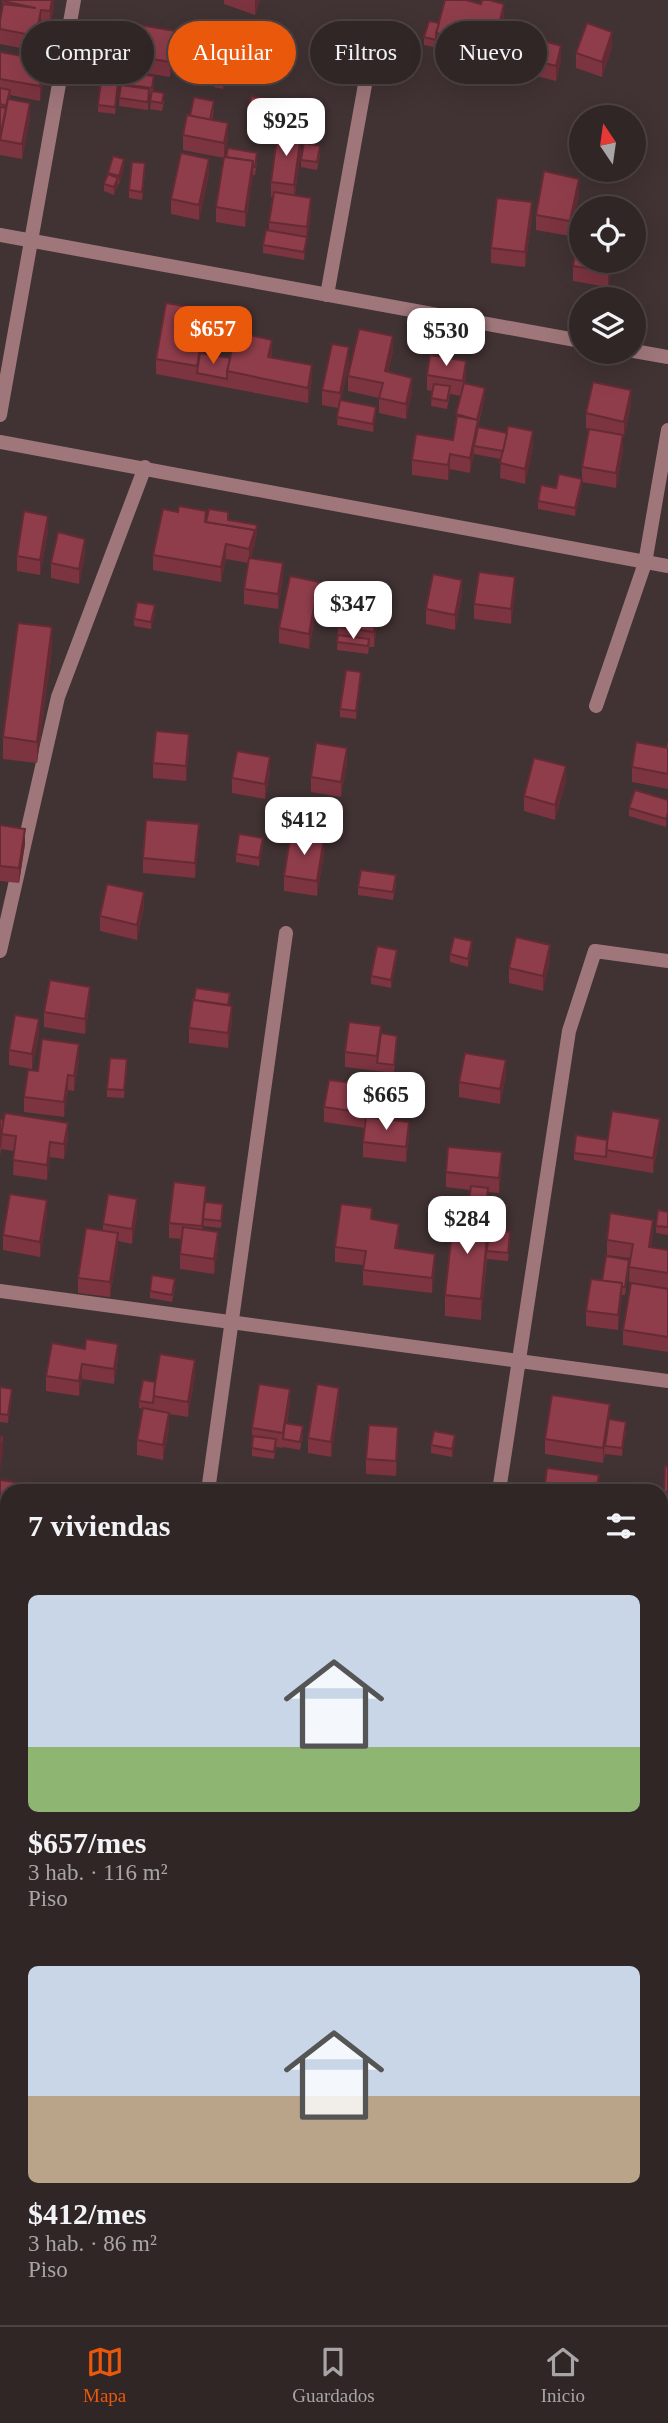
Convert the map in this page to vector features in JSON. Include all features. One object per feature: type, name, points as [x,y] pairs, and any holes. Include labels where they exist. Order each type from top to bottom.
[{"type":"street","points":[[0,415],[74,0]]},
{"type":"street","points":[[327,295],[365,84]]},
{"type":"street","points":[[0,235],[569,339]]},
{"type":"street","points":[[646,353],[668,357]]},
{"type":"street","points":[[596,706],[645,563],[668,430]]},
{"type":"street","points":[[0,442],[668,566]]},
{"type":"street","points":[[0,951],[58,697],[145,467]]},
{"type":"street","points":[[209,1484],[286,933]]},
{"type":"street","points":[[500,1484],[569,1031],[595,951],[668,961]]},
{"type":"street","points":[[0,1291],[668,1381]]},
{"type":"building","points":[[52,0],[50,11],[41,10],[39,21],[21,21],[21,33],[0,29],[3,4],[36,8],[2,1]]},
{"type":"building","points":[[445,0],[466,0],[481,4],[482,0],[489,0],[504,4],[500,21],[439,21]]},
{"type":"building","points":[[429,21],[435,22],[435,40],[424,37]]},
{"type":"building","points":[[587,23],[612,32],[602,62],[576,53]]},
{"type":"building","points":[[154,27],[168,30],[168,62],[154,59]]},
{"type":"building","points":[[547,42],[561,46],[556,66],[547,64]]},
{"type":"building","points":[[0,52],[21,56],[21,83],[0,79]]},
{"type":"building","points":[[101,84],[118,84],[115,107],[98,105]]},
{"type":"building","points":[[120,84],[153,84],[152,88]]},
{"type":"building","points":[[121,85],[149,89],[148,102],[119,98]]},
{"type":"building","points":[[0,88],[10,90],[6,106],[0,104]]},
{"type":"building","points":[[152,91],[164,93],[162,103],[150,101]]},
{"type":"building","points":[[251,96],[314,108],[311,126],[248,114]]},
{"type":"building","points":[[194,97],[214,101],[210,120],[190,116]]},
{"type":"building","points":[[8,99],[30,103],[22,144],[0,140]]},
{"type":"building","points":[[0,107],[6,108],[0,137]]},
{"type":"building","points":[[187,115],[228,123],[224,143],[183,135]]},
{"type":"building","points":[[278,131],[301,135],[294,185],[271,182]]},
{"type":"building","points":[[304,143],[320,146],[317,162],[301,160]]},
{"type":"building","points":[[228,148],[257,153],[255,167],[253,161],[226,157]]},
{"type":"building","points":[[181,153],[209,159],[199,205],[171,199]]},
{"type":"building","points":[[113,156],[124,159],[119,176],[108,173]]},
{"type":"building","points":[[224,157],[253,161],[245,212],[216,207]]},
{"type":"building","points":[[132,162],[145,163],[142,192],[129,190]]},
{"type":"building","points":[[544,171],[569,177],[569,182],[578,182],[575,196],[569,196],[569,221],[536,215]]},
{"type":"building","points":[[108,174],[118,178],[114,187],[104,184]]},
{"type":"building","points":[[274,192],[311,198],[307,227],[269,222]]},
{"type":"building","points":[[497,198],[532,202],[525,252],[491,248]]},
{"type":"building","points":[[266,230],[307,237],[304,252],[263,245]]},
{"type":"building","points":[[166,303],[207,310],[197,366],[156,359]]},
{"type":"building","points":[[359,329],[393,336],[385,371],[412,378],[406,404],[379,398],[383,383],[348,376]]},
{"type":"building","points":[[236,332],[272,340],[268,357],[312,365],[308,388],[227,371]]},
{"type":"building","points":[[332,344],[349,347],[340,393],[322,390]]},
{"type":"building","points":[[200,353],[230,358],[227,379],[197,373]]},
{"type":"building","points":[[430,355],[466,361],[463,381],[427,375]]},
{"type":"building","points":[[593,382],[631,390],[624,422],[586,413]]},
{"type":"building","points":[[464,383],[485,388],[477,420],[456,414]]},
{"type":"building","points":[[434,384],[450,386],[447,401],[431,398]]},
{"type":"building","points":[[340,400],[376,407],[373,424],[337,417]]},
{"type":"building","points":[[457,416],[478,420],[470,458],[450,454],[448,465],[412,460],[416,434],[453,440]]},
{"type":"building","points":[[508,426],[533,431],[525,469],[500,463]]},
{"type":"building","points":[[478,427],[507,433],[503,451],[474,446]]},
{"type":"building","points":[[589,429],[623,435],[616,473],[582,467]]},
{"type":"building","points":[[559,474],[582,479],[575,508],[538,501],[541,485],[556,488]]},
{"type":"building","points":[[179,506],[206,511],[205,522],[255,530],[249,549],[226,544],[221,567],[153,555],[163,509],[178,512]]},
{"type":"building","points":[[209,509],[228,512],[228,520],[257,525],[255,537],[255,530],[206,522]]},
{"type":"building","points":[[24,511],[48,516],[40,560],[17,556]]},
{"type":"building","points":[[58,532],[85,539],[79,569],[51,563]]},
{"type":"building","points":[[249,558],[283,563],[278,594],[244,589]]},
{"type":"building","points":[[479,572],[515,577],[511,609],[474,604]]},
{"type":"building","points":[[433,574],[462,580],[455,615],[426,609]]},
{"type":"building","points":[[290,576],[319,582],[309,634],[279,628]]},
{"type":"building","points":[[345,582],[380,587],[374,632],[338,627]]},
{"type":"building","points":[[137,602],[155,605],[151,622],[134,619]]},
{"type":"building","points":[[18,623],[52,627],[37,742],[3,737]]},
{"type":"building","points":[[338,635],[369,639],[368,646],[337,642]]},
{"type":"building","points":[[346,670],[361,672],[356,711],[340,709]]},
{"type":"building","points":[[156,731],[189,734],[186,766],[153,763]]},
{"type":"building","points":[[636,742],[668,748],[668,774],[632,767]]},
{"type":"building","points":[[316,743],[347,748],[341,782],[311,777]]},
{"type":"building","points":[[237,751],[270,757],[265,784],[232,778]]},
{"type":"building","points":[[534,758],[566,766],[555,805],[524,796]]},
{"type":"building","points":[[635,790],[668,800],[666,819],[629,808]]},
{"type":"building","points":[[146,820],[199,824],[195,863],[143,858]]},
{"type":"building","points":[[0,825],[25,829],[19,868],[0,866]]},
{"type":"building","points":[[291,833],[324,838],[317,881],[284,876]]},
{"type":"building","points":[[239,834],[263,838],[259,858],[236,854]]},
{"type":"building","points":[[361,870],[396,875],[393,892],[358,887]]},
{"type":"building","points":[[107,884],[144,892],[137,925],[100,916]]},
{"type":"building","points":[[454,937],[472,941],[468,959],[450,954]]},
{"type":"building","points":[[516,937],[550,945],[543,976],[509,968]]},
{"type":"building","points":[[377,946],[397,950],[391,980],[371,976]]},
{"type":"building","points":[[50,980],[90,987],[85,1019],[44,1012]]},
{"type":"building","points":[[196,988],[230,993],[228,1005],[194,1000]]},
{"type":"building","points":[[193,1000],[232,1006],[228,1033],[189,1028]]},
{"type":"building","points":[[15,1015],[39,1019],[32,1054],[9,1050]]},
{"type":"building","points":[[349,1022],[381,1026],[377,1056],[345,1052]]},
{"type":"building","points":[[381,1033],[397,1036],[394,1065],[377,1063]]},
{"type":"building","points":[[42,1039],[79,1044],[74,1076],[68,1075],[64,1102],[24,1097],[28,1070],[38,1071]]},
{"type":"building","points":[[465,1053],[506,1060],[500,1089],[459,1082]]},
{"type":"building","points":[[110,1058],[127,1059],[124,1090],[107,1089]]},
{"type":"building","points":[[329,1080],[397,1089],[393,1117],[324,1107]]},
{"type":"building","points":[[612,1111],[660,1119],[653,1158],[606,1150]]},
{"type":"building","points":[[5,1113],[68,1123],[64,1144],[50,1142],[47,1165],[13,1160],[16,1136],[1,1134]]},
{"type":"building","points":[[366,1117],[409,1122],[406,1147],[363,1142]]},
{"type":"building","points":[[0,1119],[3,1120],[0,1148]]},
{"type":"building","points":[[576,1135],[607,1140],[606,1157],[574,1153]]},
{"type":"building","points":[[448,1147],[502,1152],[499,1178],[446,1172]]},
{"type":"building","points":[[174,1182],[206,1186],[202,1226],[169,1223]]},
{"type":"building","points":[[471,1186],[488,1188],[485,1215],[454,1213],[452,1225],[447,1225],[449,1200],[469,1201]]},
{"type":"building","points":[[10,1194],[47,1200],[40,1242],[3,1235]]},
{"type":"building","points":[[108,1194],[137,1199],[132,1229],[103,1224]]},
{"type":"building","points":[[205,1202],[223,1204],[221,1221],[203,1219]]},
{"type":"building","points":[[341,1204],[372,1208],[371,1219],[399,1224],[395,1248],[435,1254],[432,1278],[363,1270],[366,1251],[335,1247]]},
{"type":"building","points":[[658,1210],[668,1212],[668,1227],[656,1226]]},
{"type":"building","points":[[454,1213],[489,1217],[481,1299],[445,1295]]},
{"type":"building","points":[[610,1213],[653,1220],[649,1247],[668,1250],[668,1273],[629,1267],[633,1244],[607,1240]]},
{"type":"building","points":[[183,1227],[218,1232],[214,1259],[180,1254]]},
{"type":"building","points":[[86,1228],[118,1233],[110,1282],[78,1278]]},
{"type":"building","points":[[489,1230],[510,1232],[508,1253],[487,1251]]},
{"type":"building","points":[[606,1256],[629,1260],[625,1287],[622,1287],[622,1283],[602,1281]]},
{"type":"building","points":[[152,1275],[175,1279],[172,1295],[150,1291]]},
{"type":"building","points":[[591,1279],[622,1283],[618,1315],[586,1311]]},
{"type":"building","points":[[631,1283],[668,1289],[668,1337],[623,1330]]},
{"type":"building","points":[[86,1339],[118,1344],[114,1369],[82,1364],[79,1381],[46,1376],[52,1343],[85,1349]]},
{"type":"building","points":[[160,1354],[195,1360],[188,1402],[153,1396]]},
{"type":"building","points":[[143,1380],[155,1382],[153,1403],[139,1401]]},
{"type":"building","points":[[259,1384],[290,1389],[283,1433],[252,1428]]},
{"type":"building","points":[[317,1384],[339,1388],[331,1442],[308,1438]]},
{"type":"building","points":[[0,1387],[12,1389],[8,1415],[0,1414]]},
{"type":"building","points":[[552,1395],[610,1404],[603,1448],[545,1439]]},
{"type":"building","points":[[143,1408],[169,1413],[163,1445],[137,1440]]},
{"type":"building","points":[[609,1419],[626,1422],[622,1448],[605,1446]]},
{"type":"building","points":[[285,1423],[303,1426],[300,1442],[283,1439]]},
{"type":"building","points":[[369,1425],[398,1427],[396,1461],[366,1459]]},
{"type":"building","points":[[434,1431],[455,1435],[452,1449],[431,1445]]},
{"type":"building","points":[[253,1436],[276,1439],[274,1452],[252,1448]]},
{"type":"building","points":[[665,1466],[668,1467],[668,1484],[664,1484]]},
{"type":"building","points":[[547,1468],[599,1475],[597,1484],[545,1484]]},
{"type":"building","points":[[0,1480],[29,1484],[0,1484]]}]
